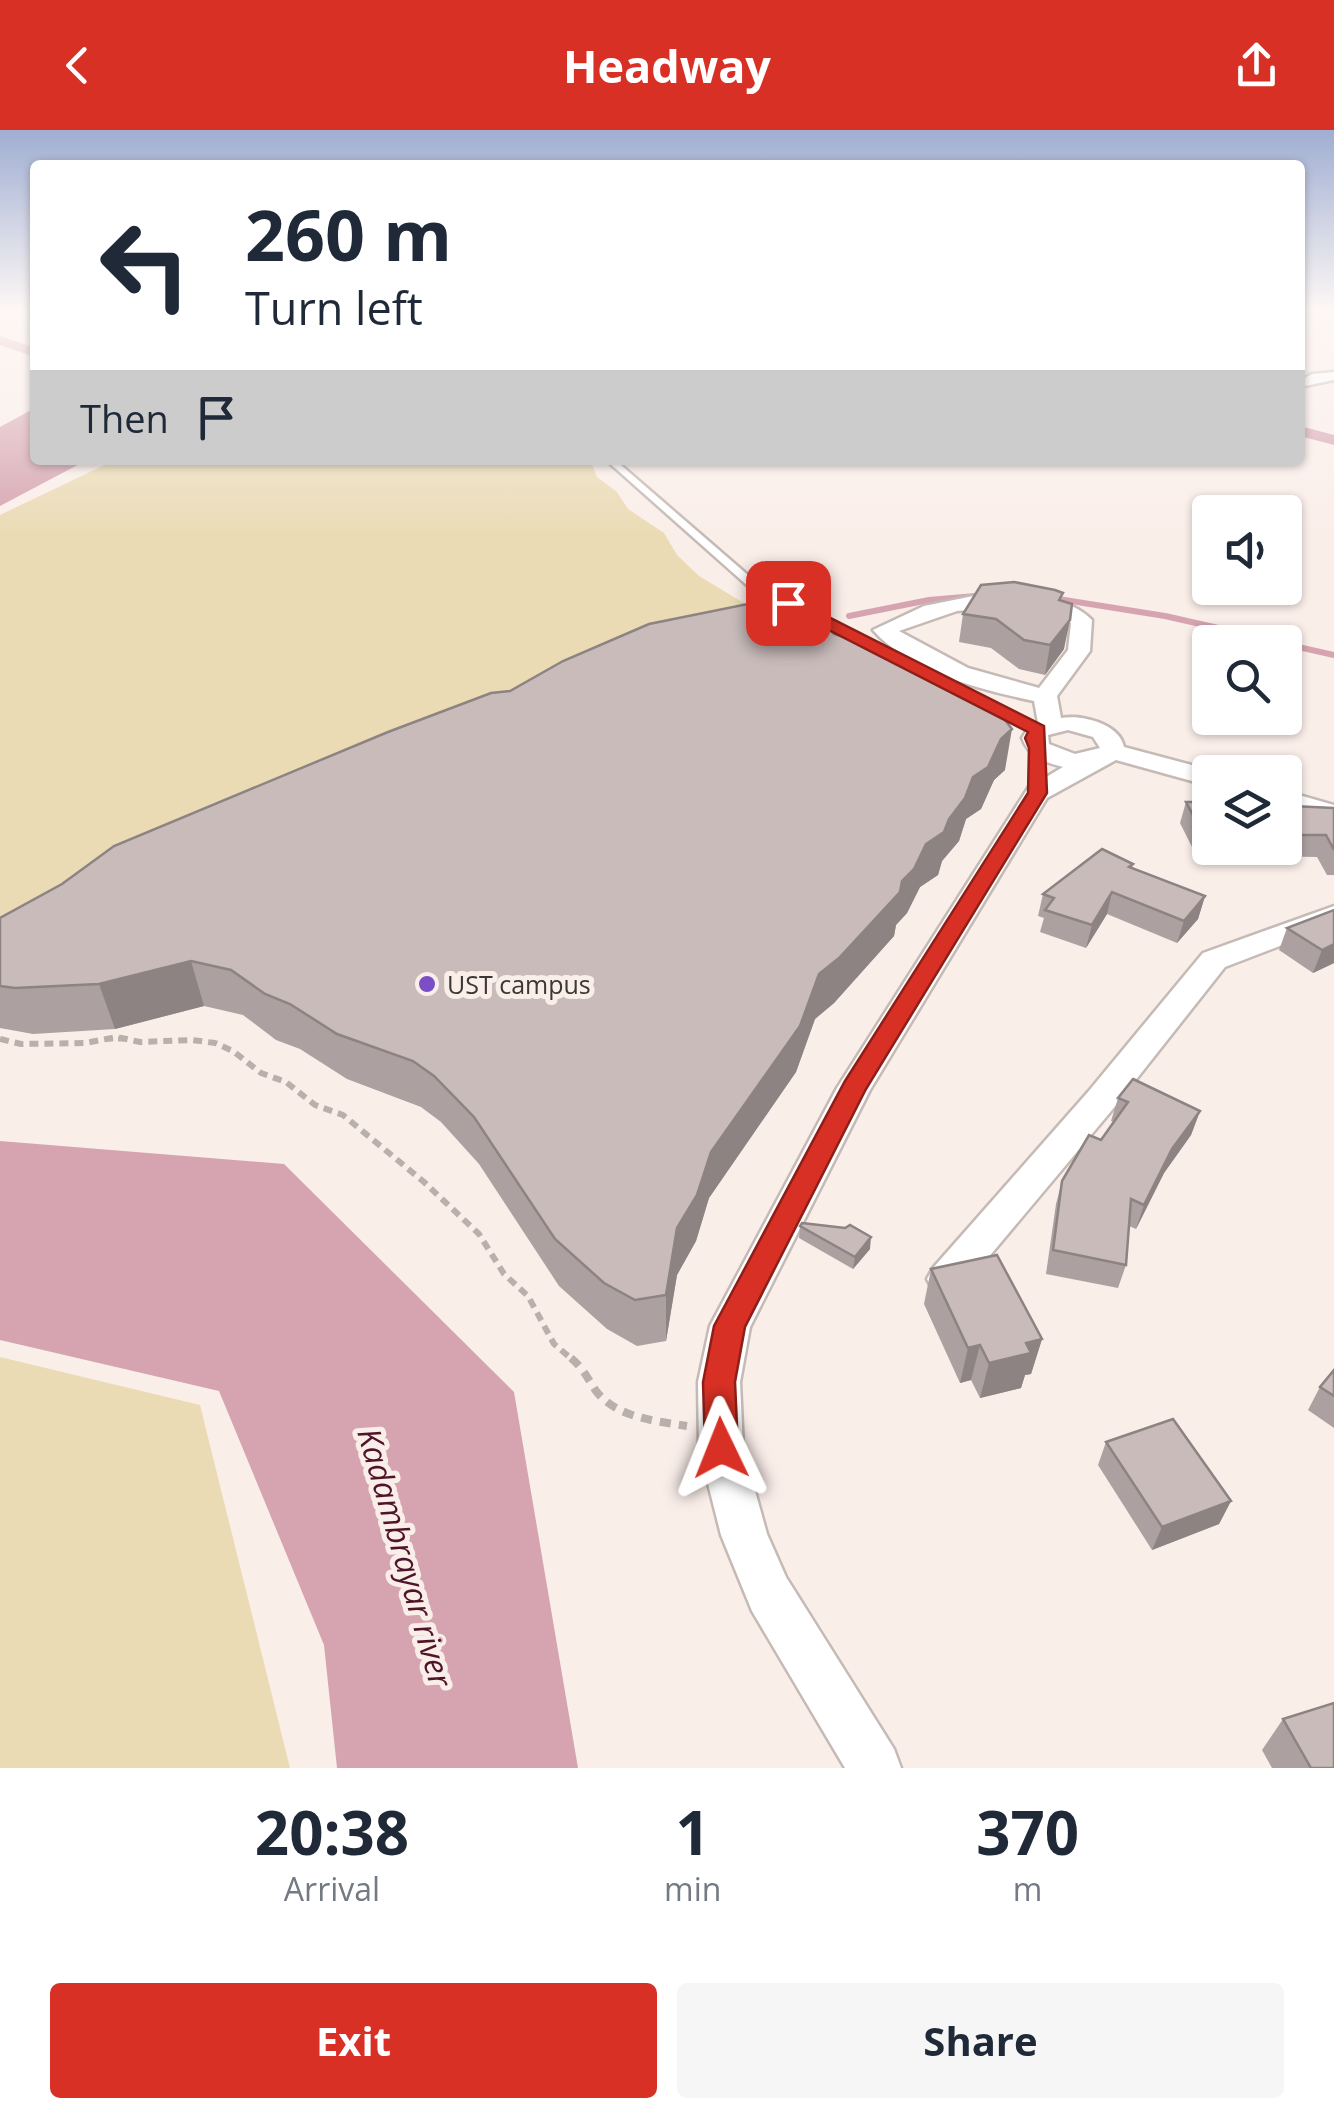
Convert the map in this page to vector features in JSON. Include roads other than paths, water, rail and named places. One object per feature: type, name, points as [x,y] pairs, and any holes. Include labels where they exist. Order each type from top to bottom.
[{"type":"street","points":[[856,638],[912,616],[978,600],[1062,608],[1082,620],[1079,651],[1044,696],[1038,793]]},
{"type":"street","points":[[884,630],[932,661],[992,686],[1044,696]]},
{"type":"street","points":[[875,1768],[769,1594],[744,1536],[721,1448],[719,1382],[730,1326],[854,1088],[1038,793],[1100,756],[1112,741],[1102,732],[1068,723],[1042,734]]},
{"type":"street","points":[[1042,734],[1069,761],[1100,756],[1192,774]]},
{"type":"street","points":[[1302,804],[1334,813]]},
{"type":"street","points":[[946,1278],[1100,1102],[1214,960],[1334,915]]},
{"type":"lane","points":[[616,465],[753,585],[1042,734]]},
{"type":"water","points":[[30,411],[30,465],[78,465],[0,506],[0,427]]},
{"type":"water","name":"Kadambrayar river","points":[[0,1141],[284,1164],[514,1392],[578,1768],[337,1768],[324,1645],[219,1391],[0,1340]]},
{"type":"waterway","points":[[1305,432],[1334,440]]},
{"type":"waterway","points":[[849,616],[929,600],[987,595]]},
{"type":"waterway","points":[[1052,598],[1205,625]]},
{"type":"waterway","points":[[1302,648],[1334,655]]},
{"type":"place","name":"UST campus","points":[[427,984]]}]
